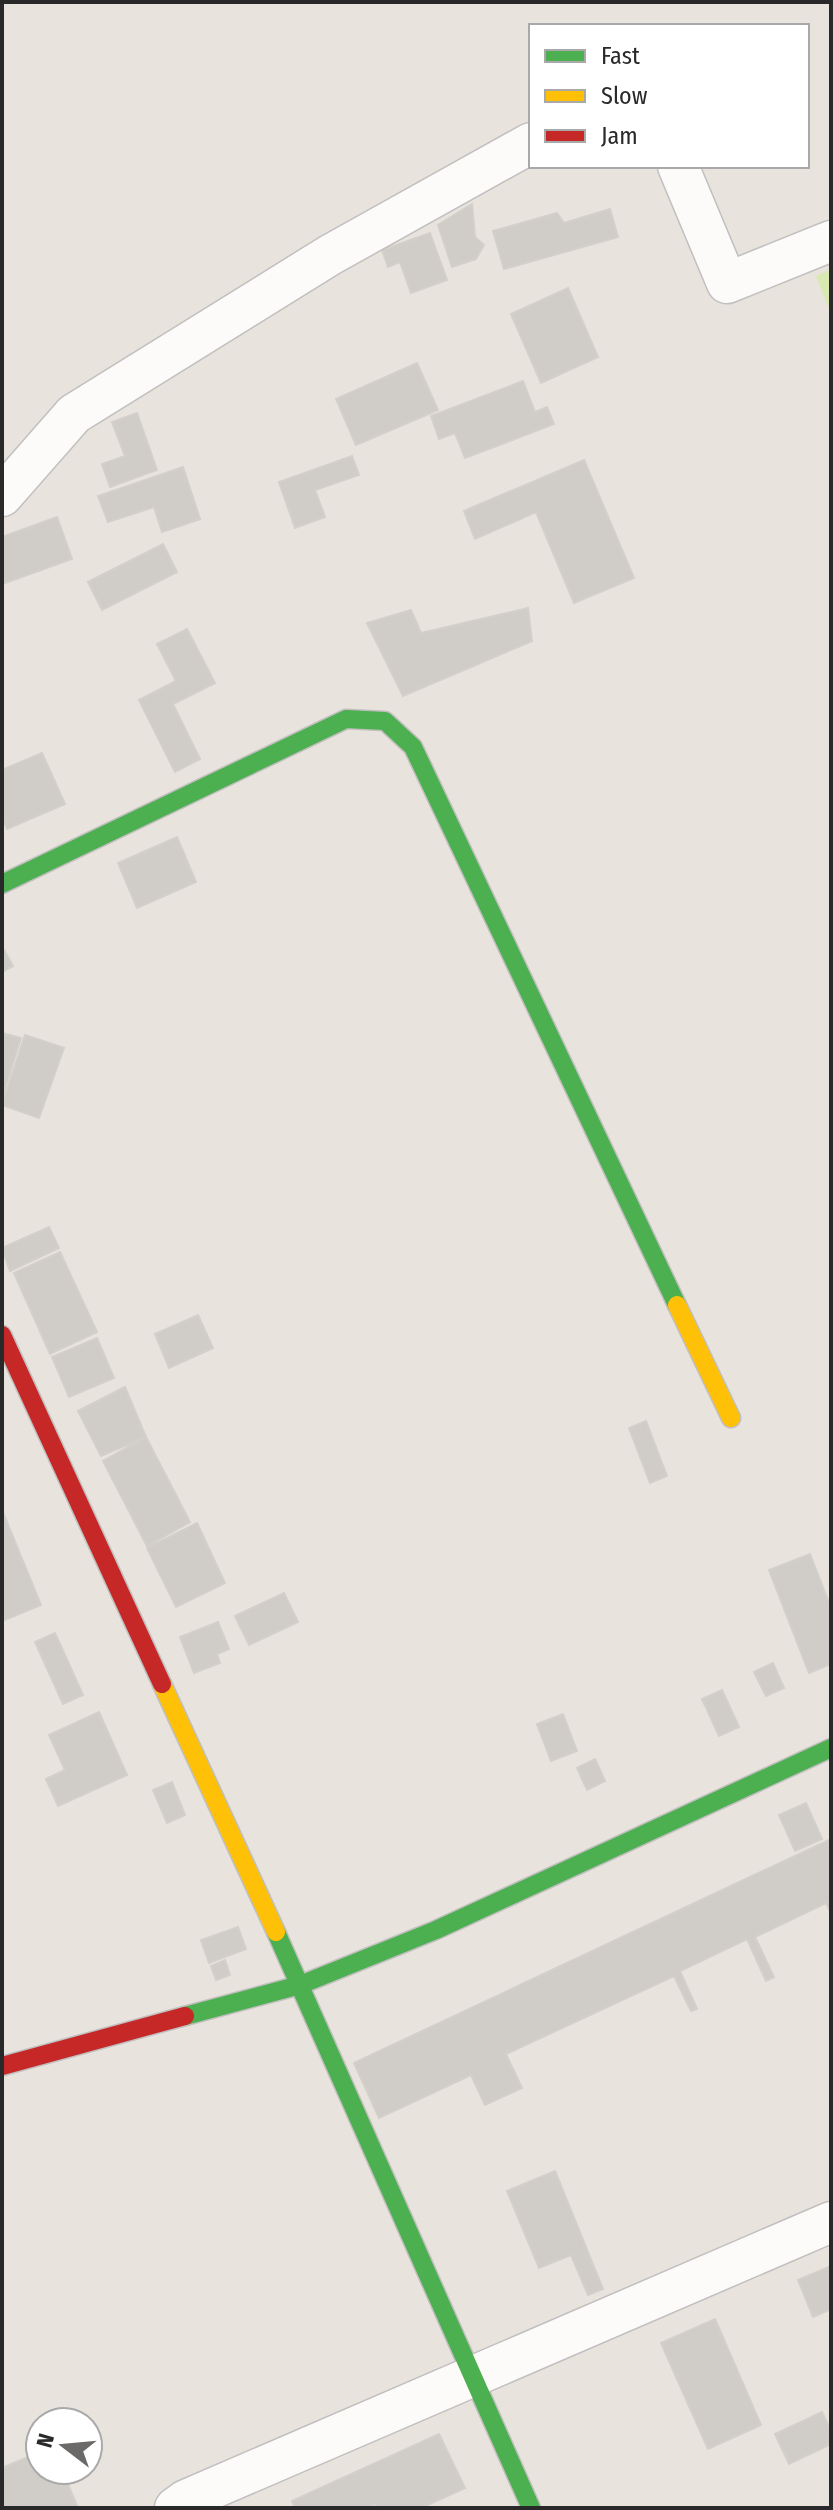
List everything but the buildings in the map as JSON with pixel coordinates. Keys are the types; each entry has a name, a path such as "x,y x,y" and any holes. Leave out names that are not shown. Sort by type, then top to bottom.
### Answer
{"street":[{"path":"2,496 74,414 330,255 529,144"},
{"path":"679,168 727,283 831,241"},
{"path":"2,884 346,719 385,721 413,747 731,1418"},
{"path":"2,1335 300,1985 470,2377 531,2508"},
{"path":"2,2066 300,1985 436,1930 831,1748"},
{"path":"175,2508 186,2500 831,2222"}],"green space":[{"path":"831,269 831,314 816,276"}],"traffic: fast":[{"path":"2,884 346,719 385,721 413,747 677,1305"},
{"path":"185,2016 300,1985 436,1930 831,1748"},
{"path":"276,1932 531,2508"}],"traffic: slow":[{"path":"677,1305 731,1418"},
{"path":"162,1684 276,1932"}],"traffic: jam":[{"path":"2,1335 162,1684"},
{"path":"2,2066 185,2016"}]}
